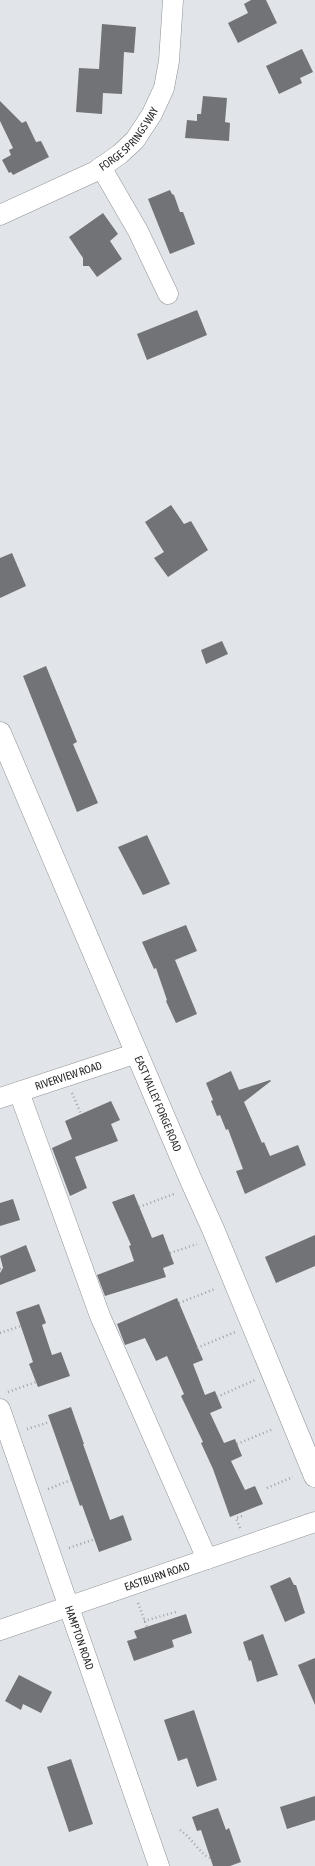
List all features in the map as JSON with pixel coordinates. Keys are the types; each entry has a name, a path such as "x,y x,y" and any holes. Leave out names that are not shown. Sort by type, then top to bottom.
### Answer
{"main road":[{"name":"EAST VALLEY FORGE ROAD","path":"0,732 216,1236 314,1472"}],"street":[{"name":"FORGE SPRINGS WAY","path":"0,215 101,167 120,154 136,140 152,114 164,88 169,60 173,0"},
{"path":"101,167 138,232 168,294"},
{"name":"RIVERVIEW ROAD","path":"0,1098 137,1053"},
{"path":"20,1092 100,1316 207,1559"},
{"name":"HAMPTON ROAD","path":"2,1401 9,1435 70,1606 159,1866"},
{"name":"EASTBURN ROAD","path":"0,1630 315,1522"}],"path":[{"path":"139,1207 193,1185"},
{"path":"170,1253 196,1245 216,1236"},
{"path":"179,1303 234,1282"},
{"path":"197,1348 252,1325"},
{"path":"0,1333 21,1326"},
{"path":"218,1397 272,1373"},
{"path":"2,1401 36,1382"},
{"path":"237,1444 292,1421"},
{"path":"9,1435 50,1422"},
{"path":"267,1488 314,1472"},
{"path":"30,1494 71,1480"},
{"path":"51,1554 95,1539"},
{"path":"131,1585 147,1627"},
{"path":"144,1621 176,1612"},
{"path":"180,1830 193,1840 204,1856 210,1858"}],"building":[{"path":"251,0 266,0 277,23 238,43 228,23 248,13 244,4"},
{"path":"102,24 136,27 134,53 124,52 122,94 103,93 102,114 76,112 79,68 99,69"},
{"path":"302,49 313,72 300,78 302,83 279,94 266,66"},
{"path":"203,96 227,98 225,122 230,123 229,141 185,138 187,120 197,121 197,114 201,114"},
{"path":"0,101 22,123 26,121 36,142 41,141 49,157 13,175 11,172 9,173 2,160 11,155 9,150 13,148 0,121"},
{"path":"170,190 174,195 180,212 183,212 195,244 170,254 148,199"},
{"path":"103,213 118,234 110,241 122,259 97,277 89,266 83,266 83,258 69,237"},
{"path":"197,310 207,335 147,360 137,334"},
{"path":"171,505 184,524 191,521 208,550 168,577 154,558 164,552 145,522"},
{"path":"12,553 26,586 0,598 0,558"},
{"path":"222,641 228,654 206,664 201,650"},
{"path":"46,666 77,742 73,744 98,803 77,812 23,676"},
{"path":"147,835 170,884 143,895 118,847"},
{"path":"186,925 197,951 175,960 197,1014 176,1023 166,1001 167,1000 156,968 154,969 142,942"},
{"path":"231,1071 239,1090 270,1080 271,1081 244,1102 262,1143 264,1142 270,1156 298,1145 306,1165 245,1194 236,1171 243,1169 228,1129 226,1130 220,1115 217,1116 211,1101 213,1100 206,1083"},
{"path":"111,1101 120,1120 111,1124 118,1141 75,1157 87,1188 70,1196 52,1148 72,1139 65,1121"},
{"path":"134,1194 152,1238 163,1234 174,1264 163,1268 166,1277 105,1296 97,1275 134,1261 129,1246 131,1245 112,1202"},
{"path":"13,1199 20,1220 0,1226 0,1203"},
{"path":"315,1235 315,1266 276,1283 265,1257"},
{"path":"26,1245 36,1271 0,1285 0,1273 3,1268 0,1256"},
{"path":"177,1298 203,1360 193,1364 205,1395 215,1391 222,1408 210,1413 224,1443 235,1439 242,1456 231,1461 245,1490 255,1486 263,1504 230,1517 213,1469 201,1443 203,1442 181,1396 184,1394 167,1356 156,1361 145,1338 125,1345 117,1324"},
{"path":"39,1304 46,1323 42,1325 52,1355 61,1352 70,1376 38,1387 29,1364 33,1362 16,1312"},
{"path":"71,1407 110,1520 123,1515 132,1540 99,1552 82,1505 80,1506 48,1415"},
{"path":"290,1577 294,1585 296,1585 305,1613 285,1622 270,1586"},
{"path":"186,1614 192,1633 172,1640 174,1647 134,1661 127,1641 137,1638 134,1631"},
{"path":"263,1634 278,1675 257,1682 251,1660 249,1661 243,1642"},
{"path":"315,1658 315,1705 298,1665"},
{"path":"19,1675 52,1692 41,1713 23,1704 21,1710 5,1701"},
{"path":"194,1710 217,1780 197,1787 187,1758 178,1761 164,1720"},
{"path":"71,1759 93,1824 69,1832 47,1767"},
{"path":"315,1796 315,1820 287,1829 280,1807"},
{"path":"218,1808 226,1830 229,1828 241,1862 230,1866 213,1866 201,1830 197,1831 192,1817"}]}
